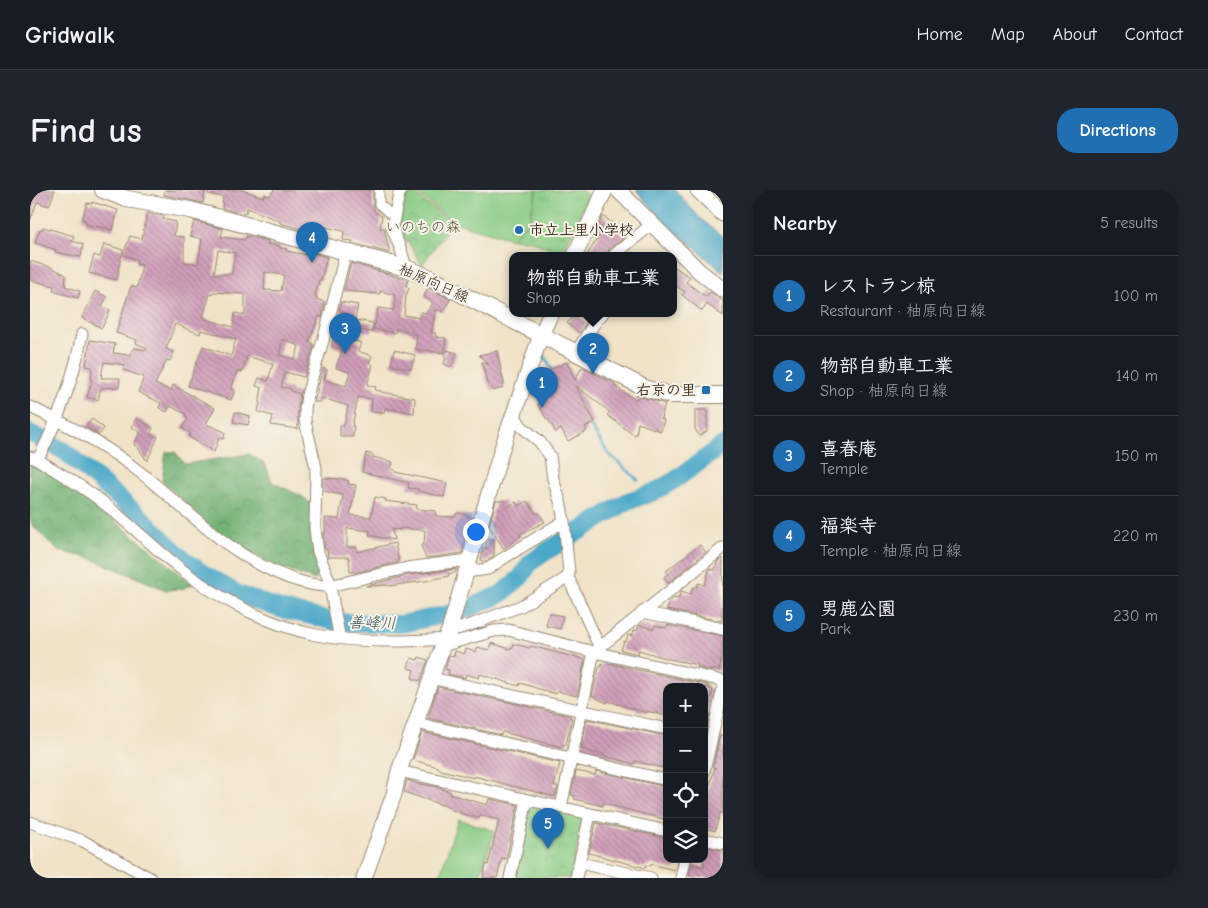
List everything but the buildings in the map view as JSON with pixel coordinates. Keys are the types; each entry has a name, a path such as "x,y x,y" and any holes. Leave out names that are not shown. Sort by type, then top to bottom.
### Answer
{"main road":[{"name":"柚原向日線","path":"104,190 127,198 190,210 406,268 430,278 647,389 671,395 723,395"}],"street":[{"path":"378,190 380,204 389,213"},
{"path":"402,190 399,194 392,228 406,268"},
{"path":"618,190 698,270 723,290"},
{"path":"698,190 723,214"},
{"path":"577,252 603,193"},
{"path":"618,252 652,224"},
{"path":"339,635 329,580 318,552 314,529 316,468 305,420 305,409 307,395 346,251"},
{"path":"364,878 445,639 514,414 541,335 549,317"},
{"path":"576,352 600,317"},
{"path":"82,334 77,364 57,421 35,457 106,505 191,577 228,601 257,615 301,632 328,637 392,641 445,639 508,630 597,649 723,680"},
{"path":"30,407 96,441 140,472 204,527 236,551 279,574 330,589 407,568 488,569 564,521"},
{"path":"514,414 521,426 540,442 550,456 553,478 564,521 569,575 597,649 581,711 561,807"},
{"path":"597,649 723,548"},
{"path":"445,639 454,630 521,606 569,575"},
{"path":"642,612 723,629"},
{"path":"431,678 663,729"},
{"path":"708,738 723,688"},
{"path":"416,724 663,779"},
{"path":"399,771 663,829"},
{"path":"510,878 527,800"},
{"path":"576,878 590,814"},
{"path":"30,822 83,841 150,878"},
{"path":"708,840 723,843"},
{"path":"579,863 652,878"},
{"path":"681,878 684,863"}],"green space":[{"path":"420,190 537,190 529,220 512,239 453,222 417,193"},
{"path":"537,190 581,190 588,196 563,252 556,252 532,241 512,239 529,220"},
{"name":"いのちの森","path":"411,191 452,223 422,265 401,231 400,222 406,196"},
{"path":"166,452 175,452 185,464 249,454 265,464 272,482 303,497 310,503 318,570 315,580 270,564 211,527 162,481"},
{"path":"30,464 69,484 193,584 182,589 166,590 90,558 58,551 32,525 30,515"},
{"path":"533,804 583,818 571,878 513,878 529,807"},
{"path":"458,819 495,831 479,878 439,878"}],"water":[{"path":"636,190 675,190 699,217 723,237 723,272 664,222"}],"waterway":[{"path":"543,353 553,372"},
{"path":"588,422 608,453 638,480"},
{"name":"善峰川","path":"30,433 64,451 142,518 181,557 204,574 238,594 280,609 337,622 402,624 462,611 501,594 521,577 530,563 547,551 628,501 654,492 675,480 723,445"}],"place":[{"name":"市立上里小学校","path":"519,230"},
{"name":"福楽寺","path":"312,263"},
{"name":"喜春庵","path":"345,354"},
{"name":"物部自動車工業","path":"593,374"},
{"name":"右京の里","path":"706,390"},
{"name":"レストラン椋","path":"542,408"},
{"name":"男鹿公園","path":"548,849"}]}
